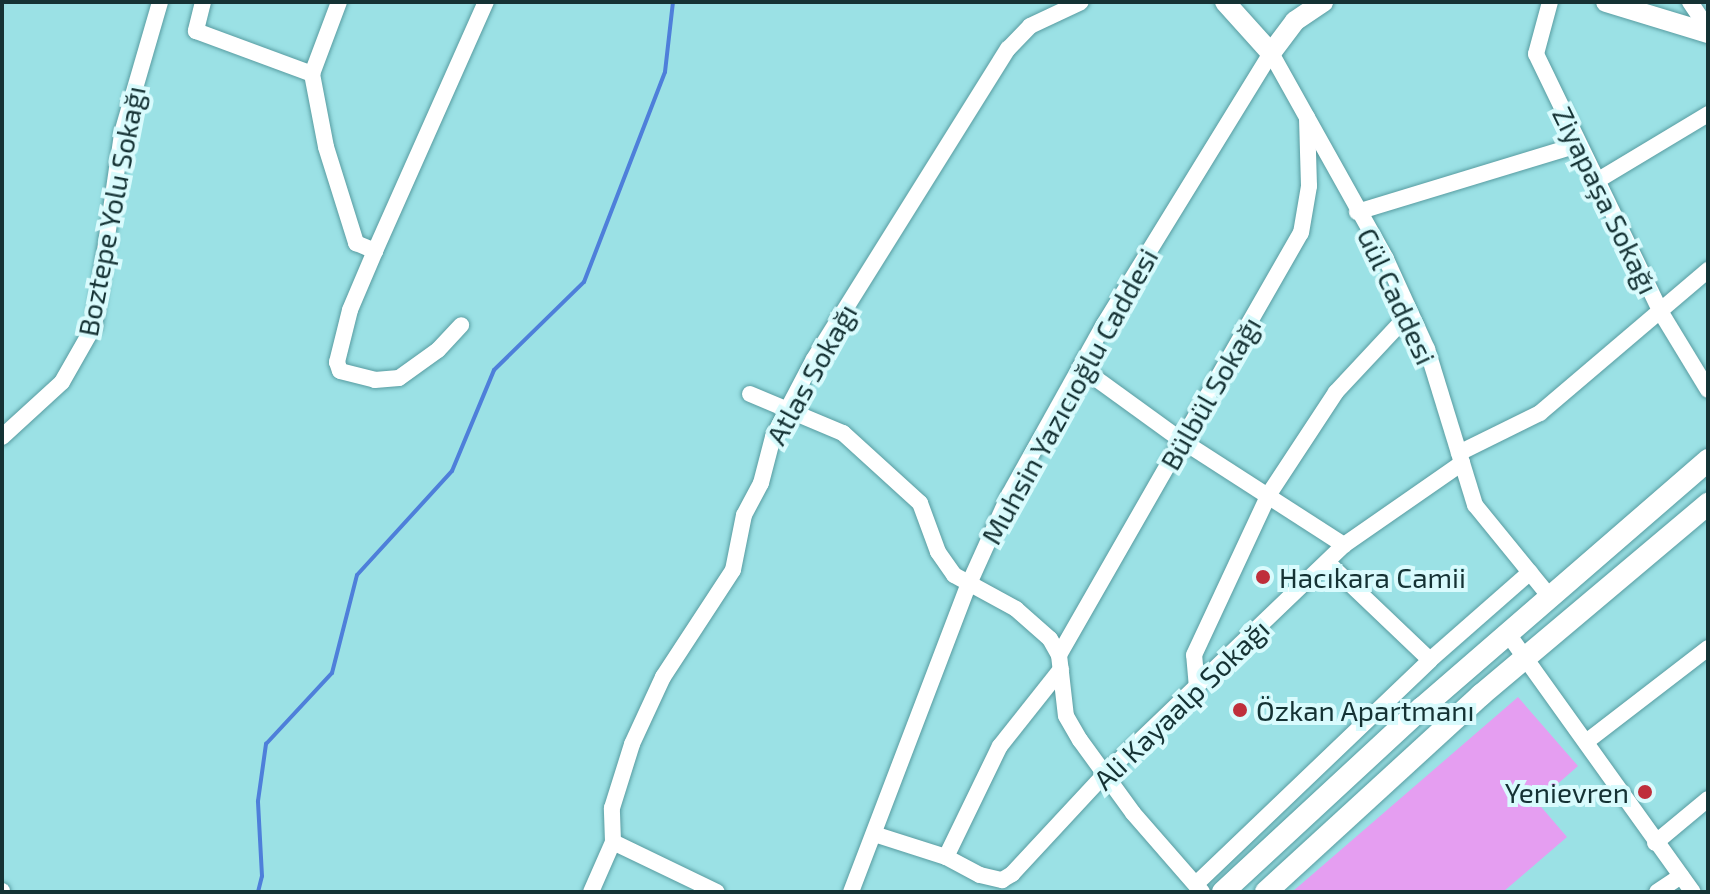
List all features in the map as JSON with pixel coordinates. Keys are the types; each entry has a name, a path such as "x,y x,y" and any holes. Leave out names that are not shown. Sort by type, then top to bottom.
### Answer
{"highway":[{"path":"1223,892 1508,634 1708,460"},
{"path":"1271,889 1525,657 1708,504"}],"main road":[{"name":"Gül Caddesi","path":"1225,2 1271,53"},
{"path":"1271,53 1295,21 1323,2"},
{"path":"1606,2 1708,31"}],"street":[{"name":"Boztepe Yolu Sokağı","path":"2,437 62,382 94,326 122,133 160,2"},
{"path":"203,2 196,31 312,74"},
{"path":"339,2 312,74 326,147 356,243 375,251"},
{"path":"461,325 438,350 399,378 375,380 340,371 339,347 375,251 486,2"},
{"name":"Atlas Sokağı","path":"613,842 612,808 632,744 663,677 733,570 744,515 761,483 773,437 786,412 1008,49 1030,26 1081,2"},
{"name":"Ziyapaşa Sokağı","path":"1550,2 1536,54 1595,182 1660,311 1708,390"},
{"path":"1690,2 1708,31"},
{"name":"Gül Caddesi","path":"1271,53 1307,115 1410,313 1475,505 1550,597"},
{"name":"Muhsin Yazıcıoğlu Caddesi","path":"851,892 968,586 1009,495 1080,367 1271,53"},
{"path":"1595,182 1708,114"},
{"name":"Bülbül Sokağı","path":"946,857 1000,746 1060,662 1181,440 1301,233 1309,186 1307,115"},
{"path":"1357,212 1578,145"},
{"name":"Ali Kayaalp Sokağı","path":"990,885 1012,874 1105,774 1344,545 1460,458 1540,413 1708,270"},
{"path":"1197,688 1194,655 1269,494 1336,392 1410,313"},
{"path":"1080,367 1181,440 1344,545"},
{"path":"750,394 786,412 816,419 843,433 920,503 938,552 968,586 1034,622 1060,662 1066,716 1105,774 1199,888 1430,660 1530,572"},
{"path":"1327,562 1430,660"},
{"path":"1508,634 1693,892 1708,886"},
{"path":"1586,742 1708,648"},
{"path":"1655,843 1708,799"},
{"path":"874,834 946,857 990,885"},
{"path":"591,892 613,842 717,892"},
{"path":"1657,892 1681,876"}],"shaded area":[{"path":"1518,697 1578,766 1537,802 1567,837 1503,892 1292,892"}],"waterway":[{"path":"258,892 262,876 258,801 266,744 332,673 357,575 452,471 494,370 584,282 665,72 673,2"}],"place":[{"name":"Hacıkara Camii","path":"1263,577"},
{"name":"Özkan Apartmanı","path":"1240,710"},
{"name":"Yenievren","path":"1645,792"}]}
